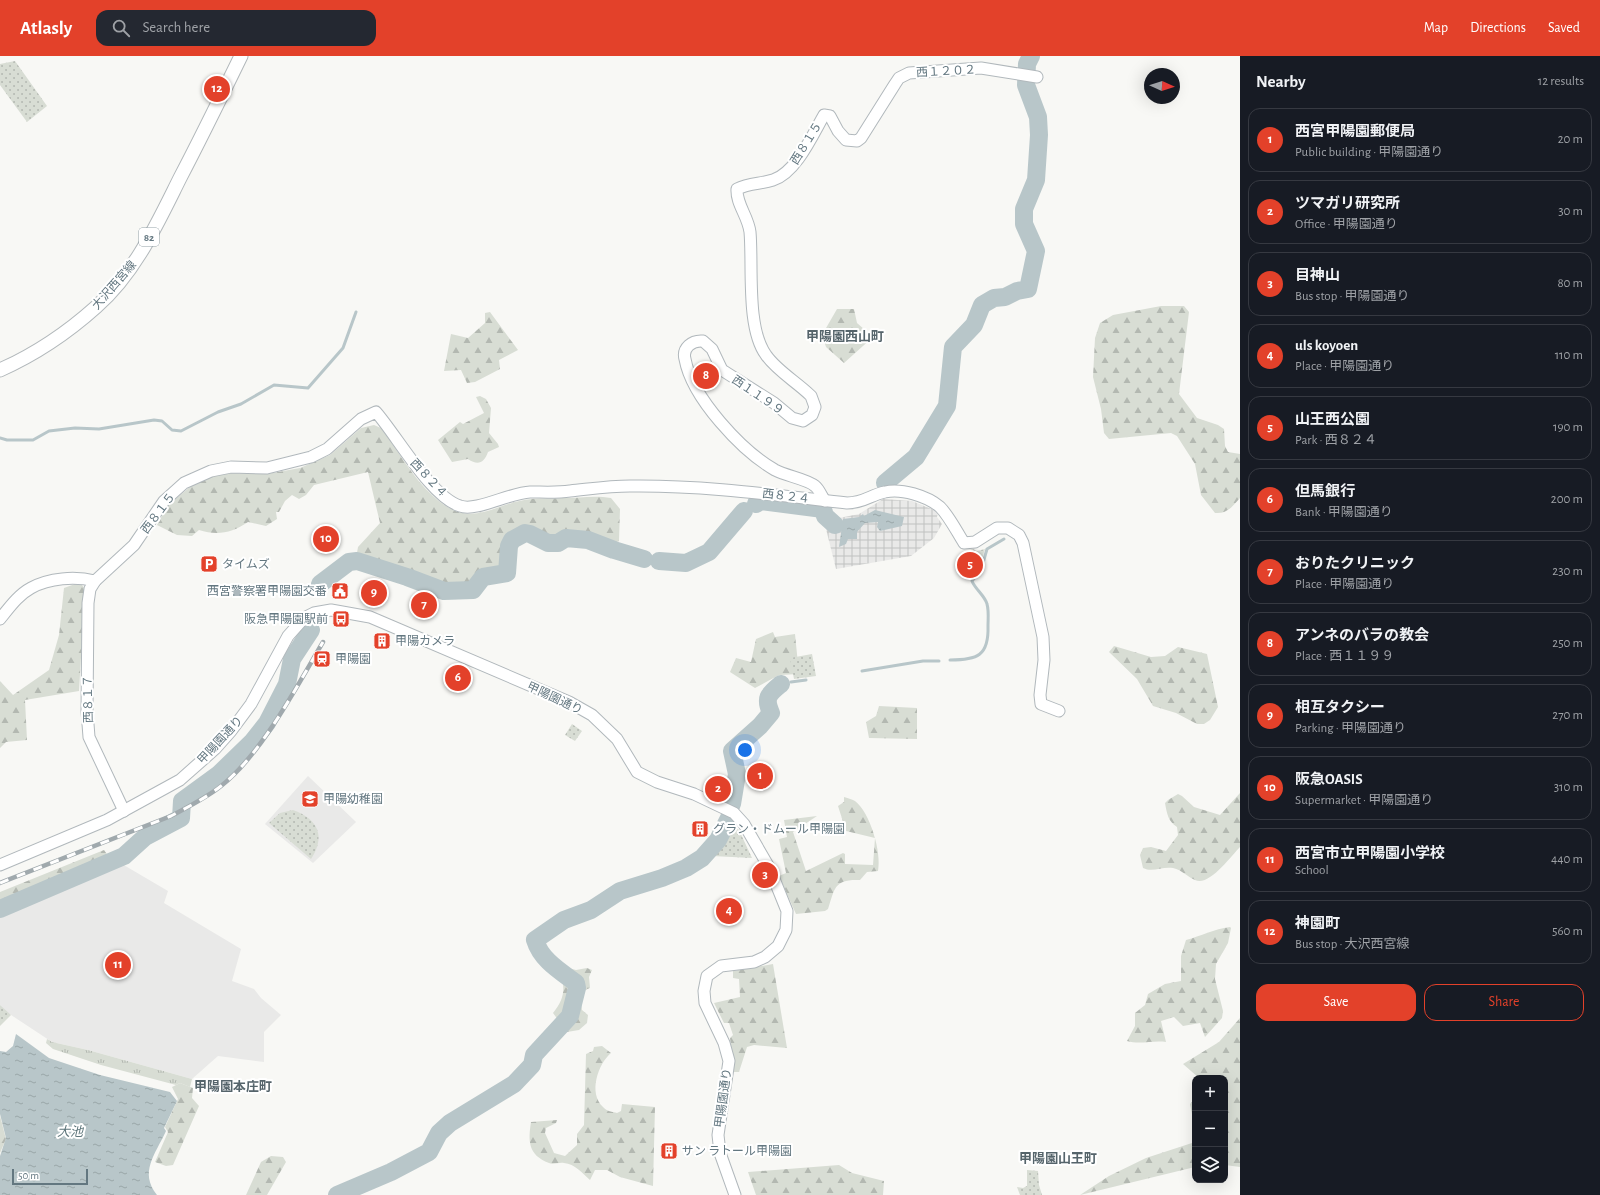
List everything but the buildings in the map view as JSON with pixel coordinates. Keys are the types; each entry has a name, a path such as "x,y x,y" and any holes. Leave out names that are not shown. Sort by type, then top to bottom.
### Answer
{"main road":[{"name":"大沢西宮線","path":"0,370 54,342 97,307 126,274 142,251 163,212 241,56"}],"street":[{"name":"西１２０２","path":"830,116 842,137 846,140 857,141 866,133 894,84 899,78 909,73 981,68 1029,76"},
{"name":"西８１５","path":"737,189 743,186 774,180 781,177 794,165 824,115 830,116"},
{"name":"西１１９９","path":"737,189 736,197 749,223 752,250 752,306 762,348 773,363 811,396 814,400 814,411 810,418 802,421 792,418 774,403 722,370 712,349 703,341 693,342 689,345 685,352 684,359 697,391 742,446 778,472 815,486 825,501"},
{"name":"西８１５","path":"94,581 134,545 164,501 184,483 211,471 231,467 267,468 304,459 327,449 362,419 376,412"},
{"name":"西８２４","path":"376,412 389,427 418,469 443,495 459,506 466,508 476,507 510,495 522,493 569,492 601,487 631,486 756,492 825,501 859,503 884,492 903,491 929,500 940,508 964,543 975,542 997,528 1008,528 1019,535 1027,554 1043,637 1044,660 1040,695 1041,704 1059,711"},
{"path":"0,619 21,596 31,588 58,580 83,578 94,581"},
{"name":"西８１７","path":"94,581 90,589 88,603 87,711 89,737 124,811"},
{"name":"甲陽園通り","path":"0,865 101,823 180,780 215,749 242,716 288,636 304,618 314,613 337,611 370,617 569,702 592,716 617,739 637,772 657,782 694,794 734,813 744,824 770,869 787,911 786,930 778,946 765,957 754,962 721,966 707,976 704,991 705,1003 724,1043 728,1061 718,1135 720,1153 735,1195"}],"shaded area":[{"path":"883,499 912,501 938,513 937,517 942,524 934,538 911,556 836,569 824,521 859,514"},
{"name":"甲陽幼稚園","path":"308,776 356,822 313,863 265,824"},
{"path":"122,864 168,891 164,903 241,949 232,981 254,989 261,998 281,1015 264,1032 264,1062 218,1056 192,1079 88,1050 52,1042 5,1011 0,1005 0,913"}],"green space":[{"path":"15,61 47,106 27,122 0,85 0,64"},
{"path":"1161,306 1184,306 1189,312 1179,394 1197,418 1218,425 1224,429 1225,446 1228,452 1240,454 1240,498 1232,507 1223,512 1215,513 1201,495 1195,464 1177,436 1171,433 1109,439 1104,433 1101,409 1093,377 1095,338 1100,323 1113,315"},
{"path":"837,309 854,309 857,323 873,337 844,363 826,347 822,335"},
{"path":"490,312 518,350 499,360 500,369 475,382 467,383 461,370 444,371 451,334 468,338 485,323 485,313"},
{"path":"480,396 486,399 491,408 489,433 499,447 488,452 485,459 478,463 468,459 452,462 438,440 460,422 463,424 484,413 476,397"},
{"path":"374,425 381,428 425,489 447,507 459,512 471,514 518,501 532,499 593,497 611,498 620,509 619,541 610,545 601,546 592,546 555,538 543,538 521,542 514,554 512,574 488,580 478,589 467,595 449,595 376,569 355,564 358,547 380,523 368,472 314,485 306,495 299,499 292,495 285,501 279,512 276,512 277,519 266,526 248,522 230,531 212,533 199,530 192,536 177,535 157,525 168,505 190,487 205,479 221,473 267,474 300,468 330,455 361,428"},
{"path":"973,549 977,551 985,549 979,569 971,577 959,575 960,561 964,552"},
{"path":"75,584 82,585 85,589 79,691 25,700 27,740 6,742 0,748 0,681 13,695 49,670 59,635 64,588"},
{"path":"773,632 775,637 795,634 799,674 779,675 755,688 730,672 736,658 751,662 756,639"},
{"path":"1114,646 1151,657 1165,656 1178,647 1207,654 1218,707 1210,720 1204,724 1197,724 1176,713 1153,706 1137,679 1109,652"},
{"path":"812,654 816,676 794,679 790,658"},
{"path":"879,706 917,708 917,739 869,738 866,722 876,716"},
{"path":"572,724 582,731 575,741 565,735"},
{"path":"1240,793 1240,847 1213,875 1201,881 1195,880 1173,868 1150,870 1143,868 1140,855 1143,848 1151,847 1166,851 1178,835 1177,827 1170,820 1167,814 1165,803 1168,800 1178,794 1194,807 1220,815"},
{"path":"844,797 854,800 860,806 870,823 875,838 846,831 838,806 844,802"},
{"path":"293,810 308,818 314,823 317,829 318,843 316,851 311,859 269,823 280,813"},
{"path":"817,816 793,832 806,871 843,853 845,854 845,864 873,865 875,838 879,863 878,871 867,872 860,880 851,880 840,883 834,890 828,909 825,911 796,914 779,876 786,873 779,839 787,837 784,820"},
{"path":"729,825 739,830 752,858 712,856 722,842"},
{"path":"125,844 129,846 131,856 129,861 0,912 0,892 104,850 109,857 120,854"},
{"path":"1230,927 1228,943 1216,964 1215,979 1223,1011 1222,1018 1205,1037 1200,1023 1183,1026 1174,1017 1161,1021 1166,1042 1137,1043 1127,1041 1135,1026 1135,1013 1145,1005 1148,994 1165,984 1181,981 1181,956 1186,940 1218,929"},
{"path":"773,964 787,1048 754,1045 747,1047 739,1072 734,1072 730,1038 733,1035 729,1023 724,1023 714,1003 740,997 739,979 733,978 733,971"},
{"path":"565,967 576,970 587,968 592,970 589,977 590,988 581,994 582,1010 588,1015 587,1023 579,1030 567,1032 553,1013 562,998 563,984 560,973"},
{"path":"0,1005 11,1015 0,1026"},
{"path":"1240,1018 1240,1167 1228,1165 1228,1075 1196,1075 1183,1064 1219,1042"},
{"path":"47,1039 52,1042 88,1050 192,1079 190,1087 180,1083 176,1085 101,1065 53,1049 46,1043"},
{"path":"602,1046 611,1053 602,1064 596,1079 596,1094 603,1107 617,1113 621,1111 622,1104 655,1107 653,1186 620,1177 607,1170 595,1170 590,1180 572,1165 562,1163 551,1164 542,1160 533,1152 531,1147 531,1122 557,1120 556,1123 546,1128 545,1133 554,1153 565,1156 577,1145 577,1134 584,1125 586,1054 593,1051 594,1047"},
{"path":"180,1083 193,1088 192,1098 199,1106 173,1165 166,1166 155,1162 168,1132 165,1127 178,1099 172,1087"},
{"path":"1192,1102 1192,1114 1190,1104"},
{"path":"0,1116 6,1139 0,1153"},
{"path":"1192,1143 1192,1168 1080,1195 1109,1176 1146,1158"},
{"path":"271,1156 283,1157 286,1162 267,1195 246,1195 261,1162"},
{"path":"839,1165 852,1173 884,1181 883,1195 756,1195 748,1172"},
{"path":"1027,1170 1038,1171 1039,1185 1042,1195 1020,1195 1017,1187 1023,1188 1027,1186"}],"water":[{"path":"875,510 904,517 902,526 880,531 877,527 878,522 865,523 857,532 857,539 848,539 846,544 839,547 843,519 859,517 863,514 864,516"},
{"name":"大池","path":"16,1034 49,1058 100,1075 170,1092 177,1101 164,1128 166,1131 151,1163 149,1171 149,1179 157,1195 0,1195 0,1156 6,1138 0,1114 0,1051 6,1052 13,1046"}],"waterway":[{"path":"885,483 916,457 947,406 953,347 974,325 982,305 994,298 1005,297 1017,291 1028,289 1036,251 1024,224 1024,209 1036,180 1039,135 1038,117 1026,85 1027,64 1031,56"},
{"path":"0,438 7,440 33,440 49,431 75,428 99,429 154,420 162,421 172,430 181,431 218,412 241,404 274,385 308,388 343,348 356,312"},
{"path":"756,504 761,501 823,509 825,516 835,525"},
{"path":"659,561 686,563 709,552 744,511"},
{"path":"320,584 349,562 357,561 444,591 473,590 483,577 507,573 509,546 512,540 525,533 548,543 558,543 566,538 588,540 644,559"},
{"path":"950,660 974,657 984,650 988,636 988,607 986,601 972,581 981,570 987,549 1004,539"},
{"path":"0,909 124,856 145,837 181,818 182,801 219,774 252,742 267,723 287,684 292,659 311,630"},
{"path":"862,671 923,661 939,661"},
{"path":"791,682 806,680"},
{"path":"732,804 737,774 732,751 760,726 771,713 768,703 769,696 773,690 781,684"},
{"path":"337,1195 391,1172 429,1152 439,1133 450,1123 514,1084 532,1065 534,1055 570,1016 577,988 576,983 546,959 535,940 564,920 591,910 620,891 662,878 686,868 702,858 718,840 729,818"}],"railway":[{"path":"0,883 171,816 197,802 221,786 236,773 264,738 290,699 323,642"}],"place":[{"name":"神園町","path":"217,89"},
{"name":"アンネのバラの教会","path":"706,376"},
{"name":"阪急OASIS","path":"326,539"},
{"name":"タイムズ","path":"209,564"},
{"name":"山王西公園","path":"970,565"},
{"name":"西宮警察署甲陽園交番","path":"340,591"},
{"name":"相互タクシー","path":"374,593"},
{"name":"おりたクリニック","path":"424,605"},
{"name":"阪急甲陽園駅前","path":"341,619"},
{"name":"甲陽カメラ","path":"382,641"},
{"name":"甲陽園","path":"322,659"},
{"name":"但馬銀行","path":"458,678"},
{"name":"西宮甲陽園郵便局","path":"760,776"},
{"name":"ツマガリ研究所","path":"718,789"},
{"name":"甲陽幼稚園","path":"310,799"},
{"name":"グラン・ドムール甲陽園","path":"700,829"},
{"name":"目神山","path":"765,875"},
{"name":"uls koyoen","path":"729,911"},
{"name":"西宮市立甲陽園小学校","path":"118,965"},
{"name":"サン ラトール甲陽園","path":"669,1151"}],"district":[{"name":"甲陽園西山町","path":"845,337"},
{"name":"甲陽園本庄町","path":"233,1087"},
{"name":"甲陽園山王町","path":"1058,1159"}]}
